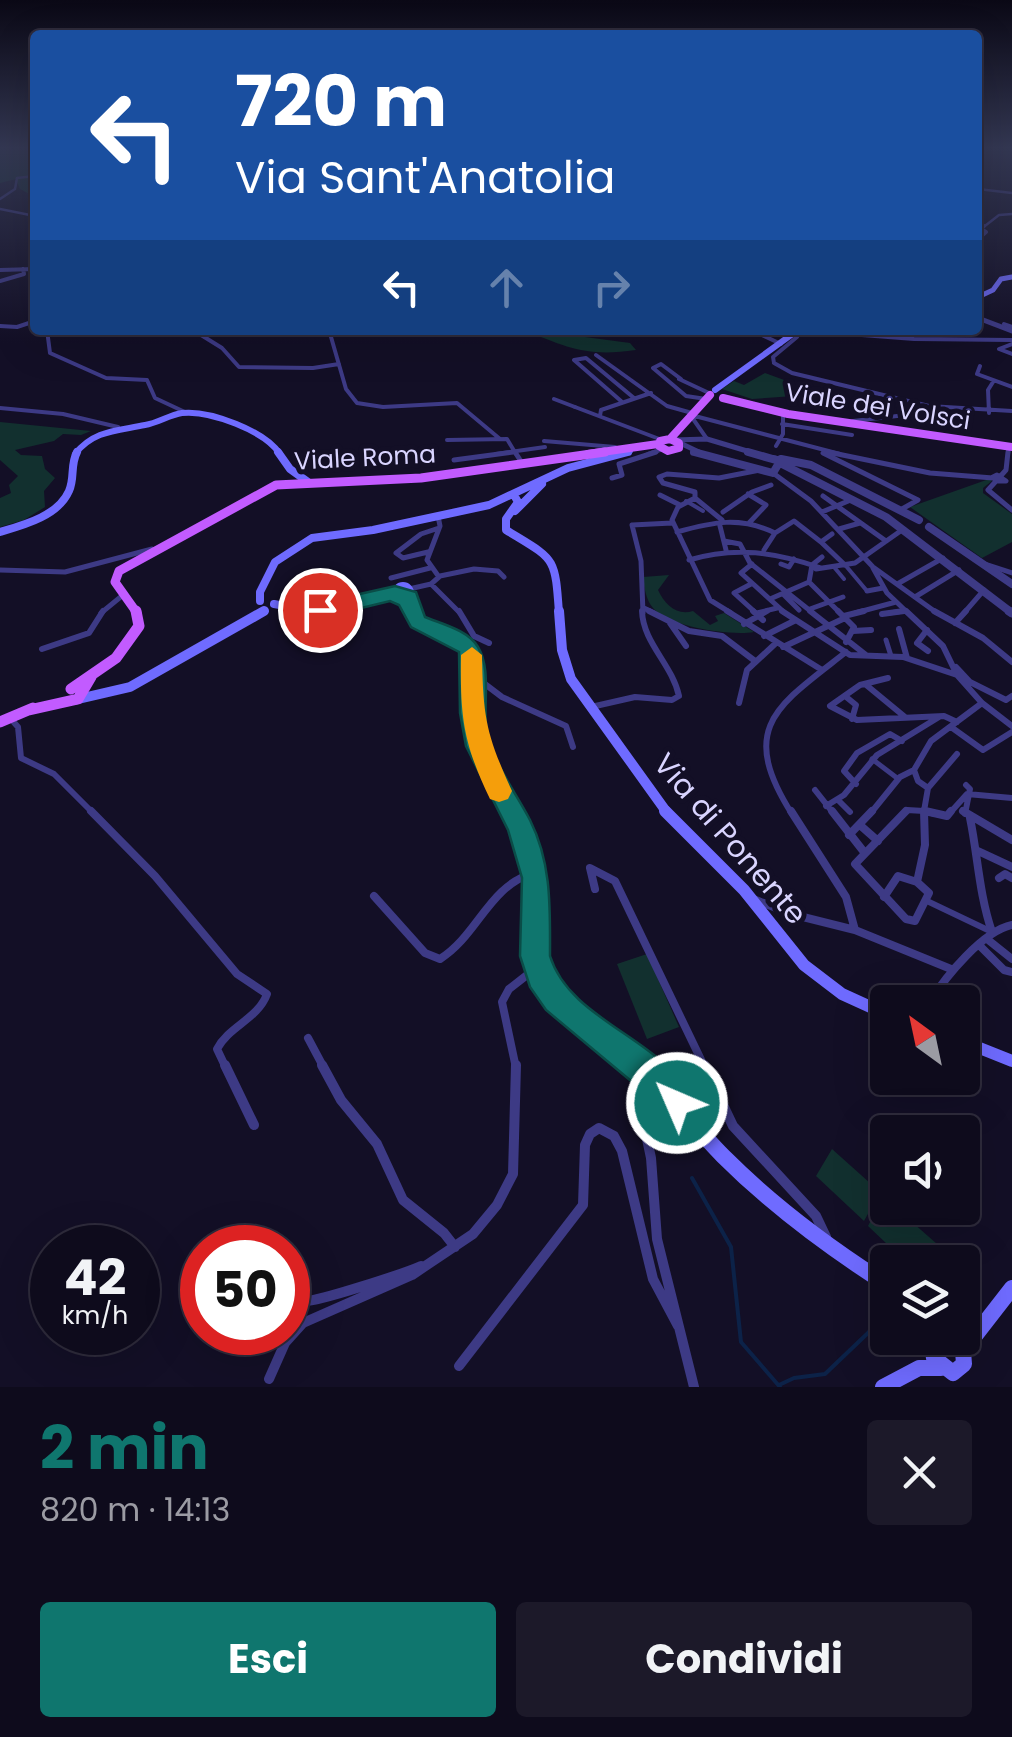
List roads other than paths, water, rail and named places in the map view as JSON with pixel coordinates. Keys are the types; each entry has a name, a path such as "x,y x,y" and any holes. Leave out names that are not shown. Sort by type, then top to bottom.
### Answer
{"main road":[{"path":"982,295 991,292 1000,279 1012,277"},
{"path":"510,514 545,479 587,462 666,444 691,414 792,335"},
{"name":"Viale dei Volsci","path":"715,395 784,413 876,423 1011,447"},
{"path":"0,532 36,519 58,504 71,485 71,464 78,450 99,434 118,427 148,425 191,414 262,434 274,445 291,479"},
{"name":"Viale Roma","path":"123,595 114,582 117,572 291,479 405,479 522,462 590,447 666,444"},
{"path":"270,487 284,466"},
{"path":"278,477 291,479"},
{"path":"265,605 263,587 275,562 312,538 438,516 528,493"},
{"path":"510,514 518,501 514,496"},
{"name":"Via di Ponente","path":"510,514 505,524 508,534 555,564 564,658 573,683 668,816 750,898 804,966 842,994 870,1007"},
{"path":"75,694 123,651 138,630 139,616 123,595"},
{"path":"265,605 286,610 332,610 404,596 424,626 466,646 472,656 472,713 478,746 521,829 534,873 538,967 557,999 655,1079 736,1169 830,1248 870,1274"},
{"path":"5,720 75,694 104,695 141,681 250,618 265,605"},
{"path":"980,1048 1012,1060"},
{"path":"980,1322 1012,1288"},
{"path":"919,1368 924,1355"},
{"path":"936,1355 942,1368"},
{"path":"883,1387 919,1368 958,1373 964,1355"}],"street":[{"path":"982,227 1000,215 1012,214"},
{"path":"0,281 26,273 22,269"},
{"path":"0,270 30,269"},
{"path":"982,319 1011,329"},
{"path":"0,326 30,322"},
{"path":"1004,324 1011,329"},
{"path":"47,335 52,354 104,377 147,380 157,399 191,414"},
{"path":"201,335 222,348 240,367 313,368 339,364"},
{"path":"331,335 350,398 358,405 371,408 459,403 500,439"},
{"path":"762,335 782,346 774,362 790,372 923,405 989,413 1012,411"},
{"path":"848,335 1012,342"},
{"path":"1012,342 999,349 1012,354"},
{"path":"596,355 670,407 837,456 918,500 902,508"},
{"path":"620,401 574,360 586,358 634,398"},
{"path":"661,364 681,379 715,395 689,397 653,369 661,364"},
{"path":"980,366 977,373 1012,387"},
{"path":"668,382 681,379"},
{"path":"989,413 988,390 993,382"},
{"path":"600,416 601,410 620,401 651,393"},
{"path":"554,399 666,444 774,473 812,502 872,566 1011,660"},
{"path":"876,423 907,415 923,405"},
{"path":"0,408 67,415 118,427"},
{"path":"776,446 784,413"},
{"path":"691,414 707,439"},
{"path":"830,431 831,420"},
{"path":"782,424 852,434"},
{"path":"612,478 622,475 618,466 625,460 666,444 707,439 730,444 781,461 850,495 1008,603"},
{"path":"447,440 509,440 522,462"},
{"path":"454,460 544,444 590,447"},
{"path":"720,459 730,444"},
{"path":"1011,447 1008,464 988,494 1012,510"},
{"path":"837,456 946,475 997,478"},
{"path":"774,473 781,461"},
{"path":"781,461 811,465 919,520"},
{"path":"725,474 738,464"},
{"path":"721,520 706,510 693,490 659,478 669,474 725,478 761,470"},
{"path":"726,550 721,520 730,507 748,494 770,485"},
{"path":"812,502 837,491"},
{"path":"748,494 765,503 749,523"},
{"path":"660,495 706,510"},
{"path":"822,512 838,506 850,495"},
{"path":"824,496 886,542"},
{"path":"672,523 683,503 695,498"},
{"path":"716,505 730,507"},
{"path":"850,514 868,506"},
{"path":"438,516 439,528 429,552 430,568 440,576"},
{"path":"677,532 721,520 749,523 775,532"},
{"path":"764,550 775,532 796,520 832,548 867,591 883,588"},
{"path":"589,707 635,697 678,697 674,678 644,628 647,611 633,524 672,523"},
{"path":"672,523 707,597 821,671"},
{"path":"839,529 860,523"},
{"path":"929,527 1012,584"},
{"path":"429,552 404,558 396,553 420,535 439,528"},
{"path":"875,533 900,529"},
{"path":"724,540 820,568 846,566 900,529"},
{"path":"819,539 832,534"},
{"path":"0,570 65,572 158,547"},
{"path":"689,560 741,547"},
{"path":"741,547 752,564 867,656"},
{"path":"898,584 953,554"},
{"path":"809,582 811,567 822,557"},
{"path":"781,564 790,566 794,559"},
{"path":"982,563 1012,574"},
{"path":"752,564 741,573 751,584 794,621 844,651 907,658 956,671 968,681 1010,700"},
{"path":"872,566 883,588 927,630 982,703 1012,729 983,750 940,716 852,719 830,706 864,683 888,678"},
{"path":"834,567 844,579"},
{"path":"391,578 430,568"},
{"path":"404,596 440,576 475,569 500,571 504,578"},
{"path":"915,597 959,570"},
{"path":"728,614 809,582"},
{"path":"809,582 853,631"},
{"path":"431,584 459,611 474,636 489,643"},
{"path":"751,584 734,592 763,620"},
{"path":"955,623 985,590"},
{"path":"786,593 799,610"},
{"path":"42,650 89,634 104,607 123,595"},
{"path":"810,609 843,597"},
{"path":"739,702 744,676 755,661 779,645 844,617 896,602"},
{"path":"751,608 778,607"},
{"path":"744,624 751,608"},
{"path":"647,611 692,632 722,636 755,661"},
{"path":"882,614 905,611"},
{"path":"764,636 794,621"},
{"path":"669,622 686,646"},
{"path":"907,658 898,628 918,622"},
{"path":"853,631 871,630"},
{"path":"927,630 917,644 928,651"},
{"path":"853,631 844,651 780,706 764,730 762,748 789,807 849,904 855,930"},
{"path":"886,640 891,656"},
{"path":"473,675 505,698 564,724 570,730 573,747"},
{"path":"864,683 906,718"},
{"path":"845,695 856,705 852,719"},
{"path":"914,770 929,744 982,703"},
{"path":"826,806 852,796 872,759 920,734 940,716"},
{"path":"5,720 18,727 21,758 53,772 156,876 237,974 267,994 264,1003 225,1035 218,1049 254,1125"},
{"path":"856,784 844,772 856,755 890,734 902,742"},
{"path":"917,882 926,835 923,811 928,788 958,754"},
{"path":"872,759 898,778"},
{"path":"849,834 860,826 898,778 914,770"},
{"path":"914,770 919,783 928,788"},
{"path":"815,790 864,852"},
{"path":"884,896 898,876 929,890 925,906 910,922 884,896 854,862 908,810 949,816 966,790"},
{"path":"966,790 1012,798"},
{"path":"966,790 962,812 1012,840"},
{"path":"838,800 850,812"},
{"path":"970,818 986,939 1004,970 1012,972"},
{"path":"860,826 878,841"},
{"path":"977,850 1012,867"},
{"path":"595,889 590,868 615,880 730,1122 748,1147 816,1216 830,1248"},
{"path":"374,896 422,950 440,959 453,950 502,885 534,873"},
{"path":"1000,878 1003,874 1012,878"},
{"path":"750,898 791,914 855,930 951,969"},
{"path":"925,906 986,939 1012,959"},
{"path":"941,985 951,969 986,939 1011,926"},
{"path":"269,1379 285,1343 303,1324 391,1287 455,1247 491,1216 514,1169 516,1054 502,1002 508,989 538,967"},
{"path":"308,1038 343,1104 377,1144 403,1200 415,1214 444,1233 455,1247"},
{"path":"643,1120 651,1158 656,1232 694,1387"},
{"path":"459,1366 581,1208 586,1196 586,1142 599,1128 614,1136 622,1151 656,1286 678,1326"},
{"path":"310,1301 354,1286 385,1281 440,1257"}],"waterway":[{"path":"692,1178 731,1247 741,1342 780,1387"},
{"path":"779,1385 794,1378 825,1374 870,1330"}]}
